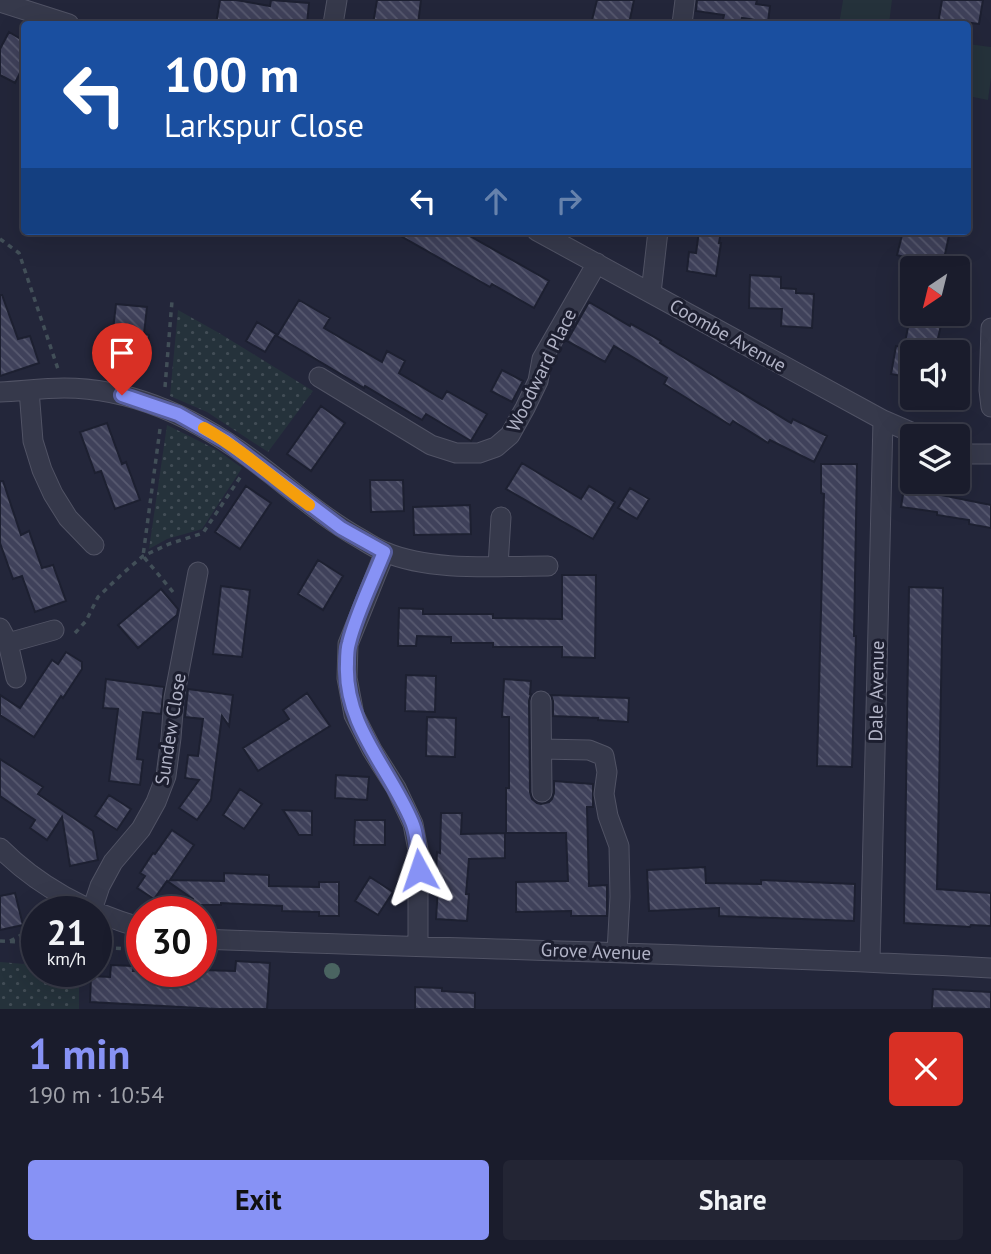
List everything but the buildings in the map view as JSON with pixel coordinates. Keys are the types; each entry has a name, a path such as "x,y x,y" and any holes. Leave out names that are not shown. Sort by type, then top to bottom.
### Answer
{"street":[{"path":"334,21 337,0"},
{"path":"682,21 685,0"},
{"path":"0,2 60,21"},
{"name":"Coombe Avenue","path":"544,235 900,427"},
{"path":"651,293 658,235"},
{"name":"Woodward Place","path":"319,377 431,445 456,453 479,453 496,447 510,435 520,417 538,381 542,359 597,263"},
{"path":"991,328 991,407"},
{"path":"0,392 64,388 122,395 178,414 226,441 341,528 384,552 442,565 548,566"},
{"path":"29,390 33,441 42,470 68,518 94,545"},
{"name":"Dale Avenue","path":"870,961 883,420"},
{"path":"970,454 991,454"},
{"path":"498,566 501,517"},
{"path":"384,552 348,644 346,678 354,715 396,788 413,824 418,850 418,946"},
{"name":"Sundew Close","path":"97,896 113,862 141,829 166,776 174,698 198,572"},
{"path":"16,678 4,636 54,630"},
{"path":"541,701 542,792"},
{"path":"542,749 589,750 604,756 607,772 604,794 608,816 619,846 617,952"},
{"path":"0,848 38,880 67,896"},
{"name":"Grove Avenue","path":"217,940 870,961 991,968"}],"path":[{"path":"0,239 19,253 64,388"},
{"path":"172,301 163,409 143,556 190,612"},
{"path":"54,630 56,638 74,635 86,621 98,597 143,556 203,533 252,460"},
{"path":"8,942 21,935"},
{"path":"0,941 21,942"}],"shaded area":[{"path":"843,0 892,0 889,21 840,21"},
{"path":"971,44 991,47 988,100 971,97"},
{"path":"178,310 313,391 268,452 207,412 170,396"},
{"path":"167,425 217,450 242,468 202,529 167,539 149,549"},
{"path":"0,962 21,964 21,987 79,987 79,1009 0,1009"}],"slow traffic":[{"path":"204,428 252,460 309,505"}],"route":[{"path":"122,395 178,414 226,441 341,528 384,552 348,644 346,678 354,715 396,788 413,824 419,870"}]}
